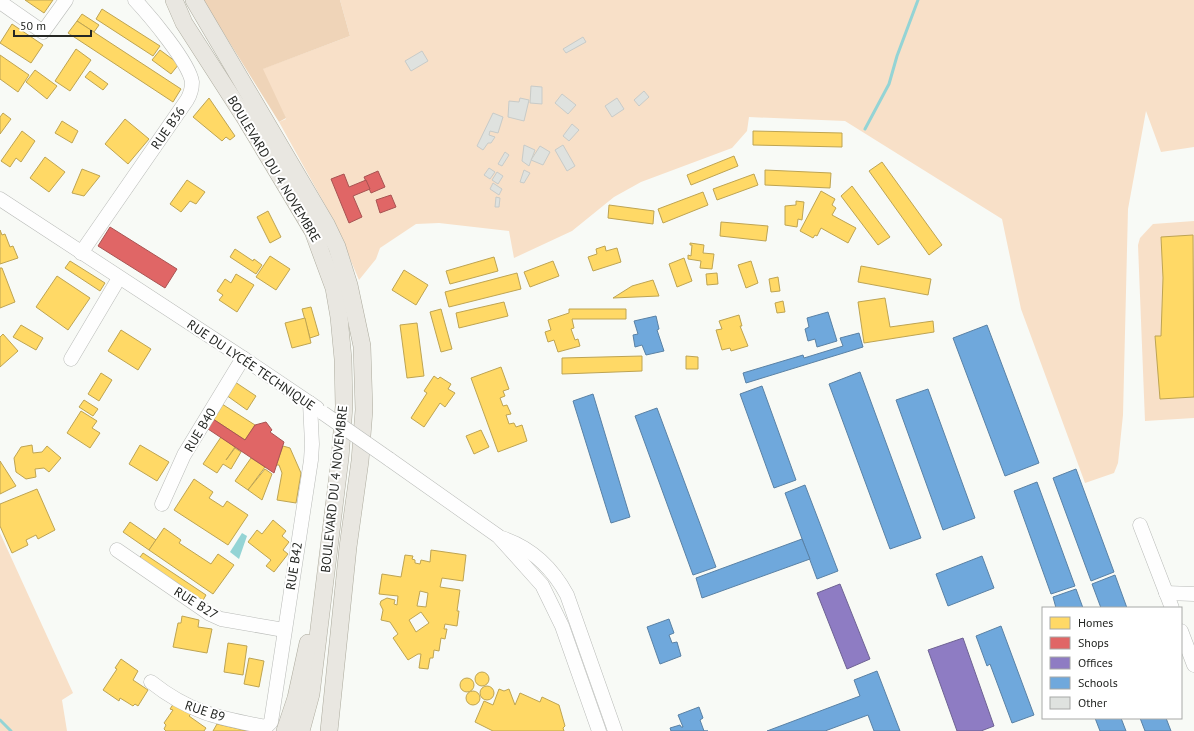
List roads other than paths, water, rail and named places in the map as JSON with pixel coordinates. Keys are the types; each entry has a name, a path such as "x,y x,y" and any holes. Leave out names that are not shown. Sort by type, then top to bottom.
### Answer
{"main road":[{"name":"BOULEVARD DU 4 NOVEMBRE","path":"174,0 184,23 247,121 313,231 334,288 339,317 343,359 344,406 340,458 328,545 315,670 311,694 301,731"},
{"name":"BOULEVARD DU 4 NOVEMBRE","path":"194,0 326,224 337,247 358,324 362,346 364,410 360,461 348,547 329,731"},
{"path":"285,731 296,698 328,545"},
{"path":"315,670 335,673"}],"street":[{"path":"0,2 43,32 66,0"},
{"name":"RUE B36","path":"81,254 187,100 191,90 192,82 189,73 157,24 135,0"},
{"name":"RUE DU LYCÉE TECHNIQUE","path":"0,199 81,254 310,402 323,413 498,536"},
{"path":"71,359 119,278"},
{"name":"RUE B40","path":"162,504 184,456 243,358"},
{"name":"RUE B42","path":"266,727 271,722 311,460 312,444 310,402"},
{"path":"1140,525 1172,607"},
{"path":"498,536 542,585 553,605 562,626 599,731"},
{"path":"498,536 518,543 529,550 544,562 558,579 567,595 615,731"},
{"name":"RUE B27","path":"117,550 210,614 221,619 284,630"},
{"path":"1166,593 1194,594"},
{"path":"1182,633 1191,651 1194,665"},
{"name":"RUE B9","path":"151,682 178,702 190,708 210,715 266,727"}],"water":[{"path":"242,533 247,536 239,559 230,552"}],"waterway":[{"path":"865,129 889,84 897,56 918,0"},
{"path":"0,720 11,731"}]}
